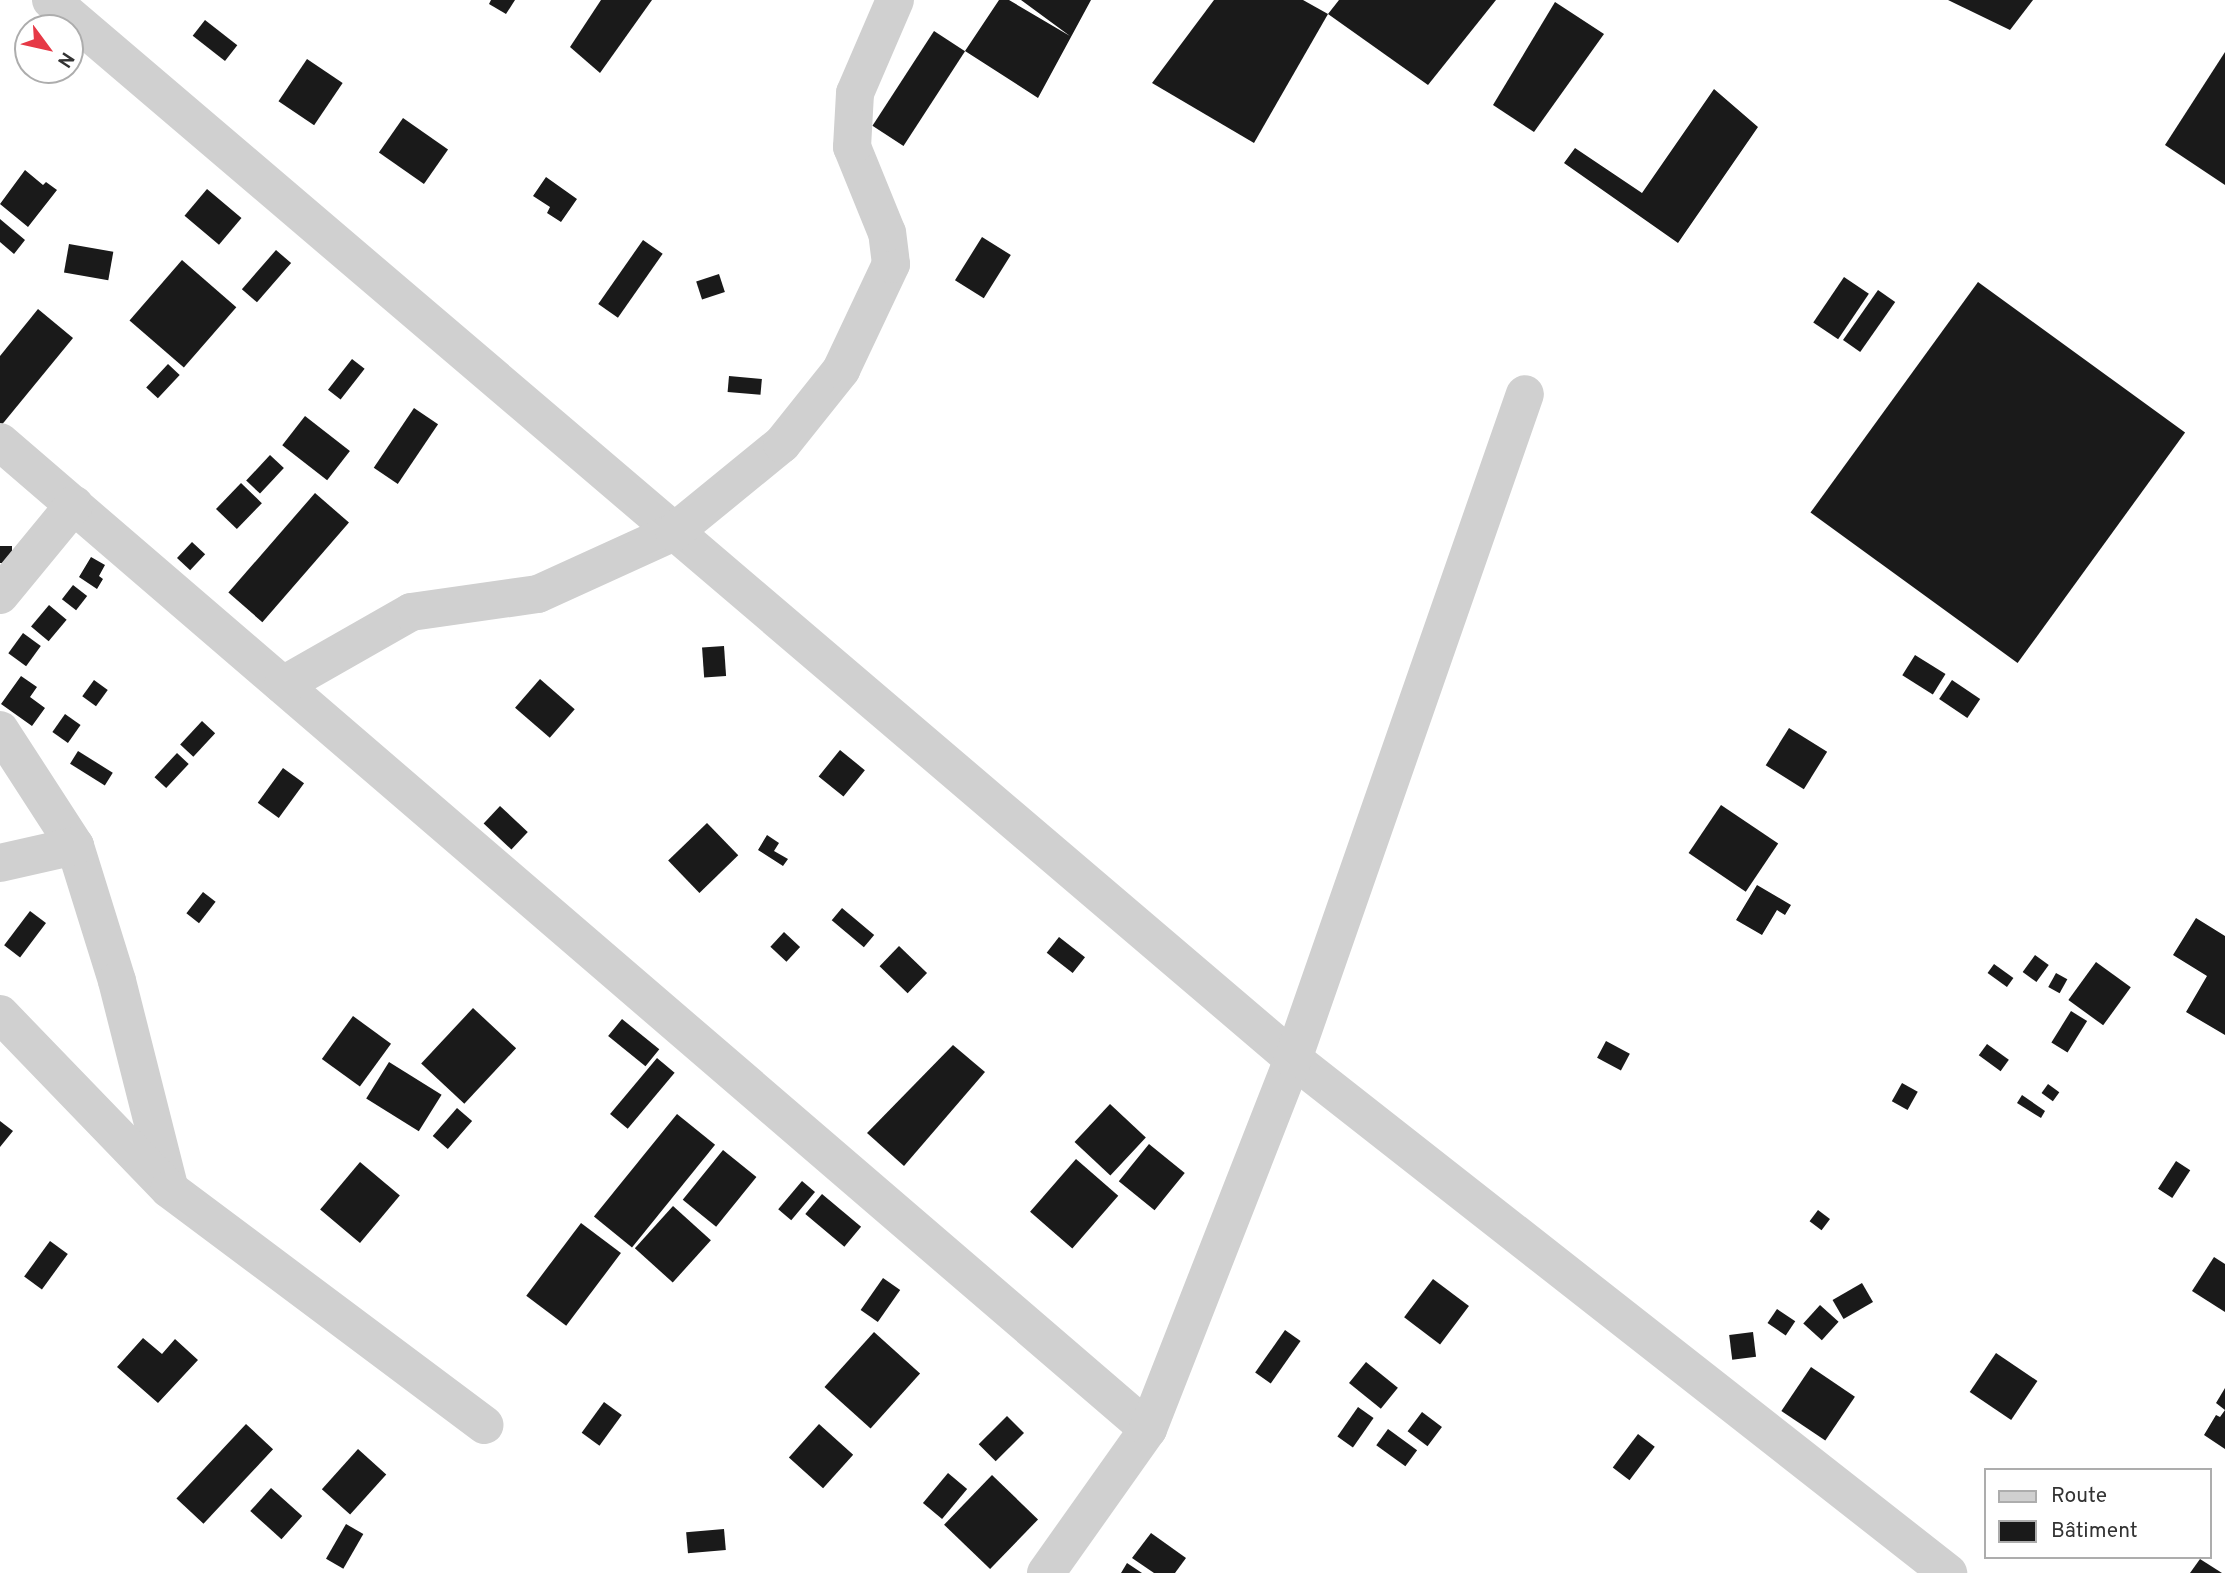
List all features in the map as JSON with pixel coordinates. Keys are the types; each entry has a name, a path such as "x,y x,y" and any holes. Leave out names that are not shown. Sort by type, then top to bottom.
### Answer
{"street":[{"path":"51,0 1293,1059 1936,1571"},
{"path":"283,685 411,612 538,594 674,532 782,444 841,370 891,264 887,233 852,147 855,93 895,0"},
{"path":"1046,1573 1148,1429 1293,1059 1525,394"},
{"path":"0,442 1148,1429"},
{"path":"0,595 74,505"},
{"path":"0,730 75,846 117,981 169,1189"},
{"path":"0,863 75,846"},
{"path":"0,1014 169,1189 484,1425"}],"building":[{"path":"491,0 515,0 506,14 489,4"},
{"path":"601,0 652,0 600,73 570,47"},
{"path":"999,0 1009,0 1070,36 1021,0 1091,0 1038,98 965,51"},
{"path":"1214,0 1303,0 1328,14 1254,143 1152,83"},
{"path":"1339,0 1496,0 1428,85 1328,14"},
{"path":"1948,0 2033,0 2010,30"},
{"path":"1555,2 1604,34 1534,132 1493,105"},
{"path":"205,20 237,45 225,61 193,36"},
{"path":"934,31 965,51 903,146 872,126"},
{"path":"2225,52 2225,185 2165,145"},
{"path":"307,59 343,83 314,125 278,101"},
{"path":"1714,89 1758,127 1678,243 1564,163 1575,148 1642,193"},
{"path":"403,118 448,150 424,184 379,152"},
{"path":"25,170 43,185 46,182 57,190 28,227 0,204"},
{"path":"546,177 577,199 561,222 547,213 550,207 533,196"},
{"path":"207,189 241,218 219,245 185,216"},
{"path":"0,219 25,240 14,254 0,242"},
{"path":"982,237 1011,255 984,298 955,280"},
{"path":"643,240 663,254 618,318 598,304"},
{"path":"69,244 113,252 108,280 64,273"},
{"path":"276,250 291,263 257,302 242,289"},
{"path":"182,260 236,307 184,368 130,320"},
{"path":"719,274 725,292 702,299 696,281"},
{"path":"1844,277 1869,294 1838,339 1813,323"},
{"path":"1978,282 2185,432 2018,663 1810,513"},
{"path":"1878,290 1895,302 1860,352 1843,340"},
{"path":"38,309 73,338 0,427 0,356"},
{"path":"352,359 365,369 341,400 328,390"},
{"path":"168,364 180,375 158,398 146,387"},
{"path":"729,376 762,379 760,395 728,392"},
{"path":"414,408 438,424 398,484 374,468"},
{"path":"305,416 350,451 327,480 282,445"},
{"path":"270,455 284,468 260,494 246,481"},
{"path":"241,483 262,503 237,529 216,509"},
{"path":"315,493 349,523 262,622 228,593"},
{"path":"192,542 205,554 190,570 177,558"},
{"path":"0,546 12,546 12,563 0,563"},
{"path":"91,557 105,565 99,576 103,579 97,589 79,577"},
{"path":"73,585 87,596 76,610 62,599"},
{"path":"49,605 67,620 49,641 31,626"},
{"path":"23,633 41,646 26,666 8,653"},
{"path":"724,646 726,676 704,677 702,648"},
{"path":"1915,655 1946,674 1933,694 1902,675"},
{"path":"21,676 37,687 30,697 45,708 32,726 1,704"},
{"path":"540,679 575,709 550,738 515,708"},
{"path":"94,680 108,690 96,706 82,696"},
{"path":"1952,680 1980,699 1967,718 1939,699"},
{"path":"65,714 81,725 68,743 52,732"},
{"path":"202,721 215,733 193,757 180,744"},
{"path":"1789,728 1827,752 1804,789 1766,765"},
{"path":"840,750 865,770 843,797 819,776"},
{"path":"78,751 113,773 105,785 70,764"},
{"path":"177,753 189,764 166,788 154,777"},
{"path":"283,768 304,783 279,818 258,803"},
{"path":"1721,805 1778,844 1746,892 1689,853"},
{"path":"500,806 528,832 511,849 484,824"},
{"path":"707,823 738,855 699,893 668,861"},
{"path":"767,835 779,843 774,851 788,859 783,866 758,850"},
{"path":"1757,885 1791,905 1785,915 1777,910 1762,935 1736,920"},
{"path":"203,892 216,902 199,923 186,913"},
{"path":"842,908 874,935 864,947 832,920"},
{"path":"30,911 46,923 20,957 4,945"},
{"path":"2196,918 2225,936 2225,1035 2186,1012 2207,976 2173,955"},
{"path":"784,932 800,947 786,962 770,947"},
{"path":"1059,937 1085,957 1073,973 1047,953"},
{"path":"899,946 927,973 908,993 880,966"},
{"path":"2035,955 2049,965 2036,982 2023,972"},
{"path":"2096,962 2131,987 2103,1025 2068,1000"},
{"path":"1994,964 2013,978 2007,987 1988,973"},
{"path":"2056,973 2067,979 2060,993 2048,987"},
{"path":"473,1008 516,1048 464,1104 421,1064"},
{"path":"2071,1011 2087,1021 2068,1052 2051,1042"},
{"path":"353,1016 391,1044 360,1087 322,1059"},
{"path":"622,1019 659,1049 645,1066 608,1036"},
{"path":"1606,1041 1630,1054 1621,1070 1597,1058"},
{"path":"1987,1044 2009,1060 2001,1071 1979,1055"},
{"path":"953,1045 985,1072 904,1166 867,1133"},
{"path":"657,1058 675,1073 628,1129 610,1114"},
{"path":"389,1062 442,1095 419,1131 366,1098"},
{"path":"1902,1083 1918,1092 1908,1110 1892,1101"},
{"path":"2048,1084 2059,1092 2053,1101 2042,1093"},
{"path":"2022,1095 2045,1111 2041,1118 2017,1103"},
{"path":"1110,1104 1146,1137 1110,1175 1075,1142"},
{"path":"457,1108 472,1121 448,1149 433,1136"},
{"path":"677,1114 715,1145 632,1247 594,1217"},
{"path":"0,1121 13,1131 0,1147"},
{"path":"1149,1144 1185,1173 1155,1210 1119,1181"},
{"path":"723,1150 756,1177 716,1227 683,1200"},
{"path":"1076,1159 1118,1196 1072,1249 1030,1212"},
{"path":"2176,1161 2190,1170 2172,1198 2158,1189"},
{"path":"360,1162 400,1195 360,1243 320,1209"},
{"path":"802,1181 815,1192 791,1220 778,1209"},
{"path":"822,1194 861,1227 844,1247 805,1214"},
{"path":"673,1206 711,1240 673,1282 635,1248"},
{"path":"1818,1210 1830,1219 1822,1230 1810,1221"},
{"path":"581,1223 621,1253 566,1326 526,1296"},
{"path":"50,1241 68,1254 42,1290 24,1277"},
{"path":"2214,1257 2225,1264 2225,1312 2192,1291"},
{"path":"883,1278 900,1290 878,1322 861,1310"},
{"path":"1433,1279 1469,1306 1440,1344 1404,1317"},
{"path":"1862,1283 1873,1302 1844,1319 1833,1300"},
{"path":"1820,1305 1839,1322 1822,1340 1803,1324"},
{"path":"1777,1309 1795,1321 1786,1335 1767,1323"},
{"path":"1285,1330 1301,1341 1271,1383 1255,1373"},
{"path":"874,1332 920,1373 871,1428 824,1387"},
{"path":"1753,1332 1756,1357 1732,1360 1729,1335"},
{"path":"143,1338 162,1354 175,1339 198,1360 158,1403 117,1367"},
{"path":"1996,1353 2037,1381 2011,1420 1970,1392"},
{"path":"1366,1362 1398,1388 1381,1409 1349,1383"},
{"path":"1811,1367 1855,1397 1825,1441 1781,1411"},
{"path":"2225,1388 2225,1410 2216,1403"},
{"path":"604,1402 622,1415 599,1446 582,1433"},
{"path":"1358,1407 1374,1418 1353,1447 1337,1436"},
{"path":"2225,1410 2225,1449 2204,1435 2216,1415 2220,1417"},
{"path":"1422,1412 1442,1427 1428,1446 1408,1431"},
{"path":"1007,1416 1024,1433 996,1461 979,1444"},
{"path":"246,1424 273,1449 203,1524 176,1499"},
{"path":"819,1424 853,1455 823,1488 789,1457"},
{"path":"1388,1429 1417,1450 1405,1466 1376,1445"},
{"path":"1638,1434 1655,1447 1629,1480 1613,1468"},
{"path":"358,1449 386,1474 350,1515 322,1489"},
{"path":"948,1473 967,1489 942,1519 923,1503"},
{"path":"992,1475 1038,1519 990,1569 944,1525"},
{"path":"271,1488 302,1516 281,1539 250,1511"},
{"path":"346,1524 363,1534 343,1569 326,1559"},
{"path":"724,1529 726,1550 688,1553 686,1532"},
{"path":"1151,1533 1186,1558 1175,1573 1154,1573 1132,1558"},
{"path":"2200,1559 2222,1573 2190,1573"},
{"path":"1127,1563 1142,1573 1121,1573"}]}
